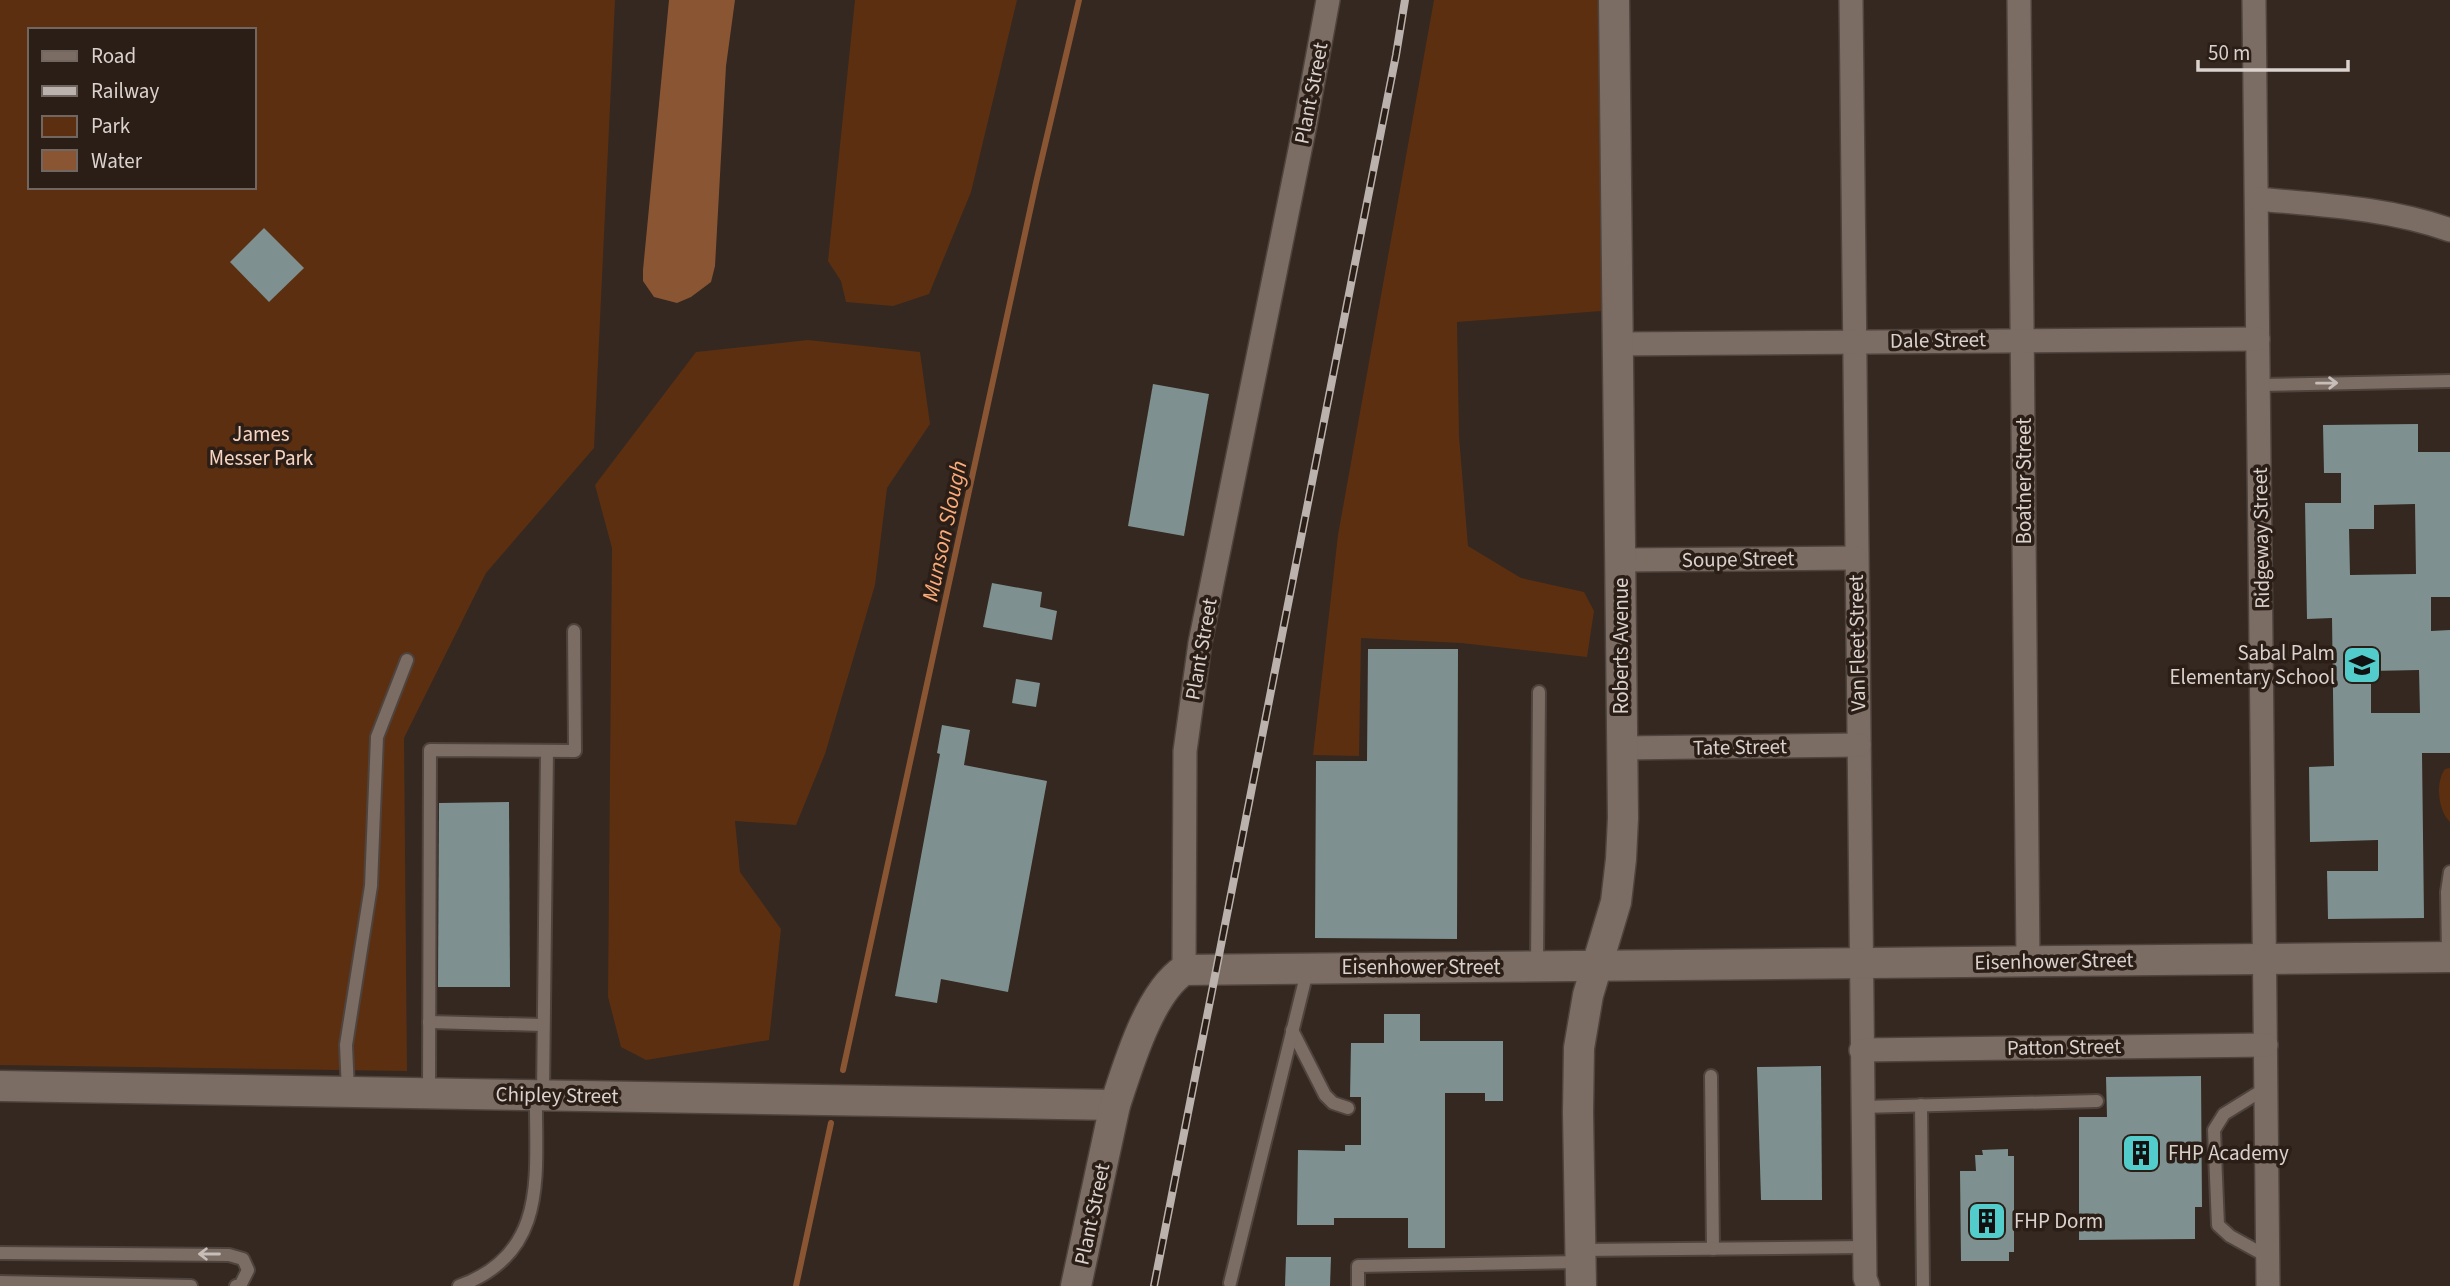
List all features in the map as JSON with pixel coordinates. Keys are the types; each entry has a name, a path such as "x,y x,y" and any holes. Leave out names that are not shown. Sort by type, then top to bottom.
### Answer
{"street":[{"name":"Plant Street","path":"1076,1286 1115,1105 1155,1002 1172,978 1184,970 1185,751 1188,720 1200,643 1328,0"},
{"name":"Roberts Avenue","path":"1580,1266 1579,1048 1586,1008 1616,902 1622,845 1614,0"},
{"name":"Van Fleet Street","path":"1851,0 1861,1050 1864,1247 1865,1278 1868,1286"},
{"name":"Boatner Street","path":"2019,0 2028,962"},
{"name":"Ridgeway Street","path":"2254,0 2269,1286"},
{"path":"2257,199 2372,211 2420,219 2450,230"},
{"name":"Dale Street","path":"1618,344 2259,338"},
{"name":"Soupe Street","path":"1620,561 1855,558"},
{"name":"Tate Street","path":"1622,748 1859,745"},
{"path":"1616,902 1628,947 1658,965"},
{"name":"Eisenhower Street","path":"1184,970 2449,957"},
{"name":"Patton Street","path":"1861,1050 2266,1045"},
{"name":"Chipley Street","path":"0,1086 1115,1105"}],"lane":[{"path":"2259,385 2450,382"},
{"path":"429,1093 430,750 575,751 574,631"},
{"path":"348,1091 346,1045 372,886 377,737 407,660"},
{"path":"1537,967 1539,692"},
{"path":"459,1286 491,1271 512,1251 525,1232 534,1203 543,1025 547,751"},
{"path":"2449,957 2447,892 2450,872"},
{"path":"1230,1283 1308,968"},
{"path":"429,1022 543,1025"},
{"path":"1292,1030 1325,1095 1333,1103 1348,1108"},
{"path":"1711,1076 1713,1249"},
{"path":"2266,1088 2224,1114 2214,1130 2218,1225 2230,1236 2268,1257"},
{"path":"1862,1107 2097,1101"},
{"path":"1921,1105 1923,1286"},
{"path":"1358,1286 1358,1266 1580,1266 1713,1249 1864,1247"},
{"path":"0,1253 229,1255 243,1259 248,1270 241,1285"},
{"path":"0,1282 191,1286"}],"green space":[{"name":"James Messer Park","path":"0,0 615,0 594,448 486,573 404,738 407,1071 0,1065"},
{"path":"855,0 1017,0 971,192 929,294 893,306 846,302 841,281 828,261"},
{"path":"1434,0 1605,0 1601,311 1457,322 1459,436 1468,546 1521,578 1584,592 1594,611 1587,657 1461,643 1361,638 1359,756 1313,755 1338,535"},
{"path":"808,340 920,352 930,424 887,488 875,585 825,754 796,825 735,821 740,872 781,929 769,1040 646,1060 621,1047 608,997 612,548 595,485 696,352"},
{"path":"2450,768 2450,822 2443,811 2439,789 2445,769"}],"water":[{"path":"669,0 735,0 726,66 715,266 711,282 691,297 677,303 654,297 643,281"}],"building":[{"path":"264,228 304,268 269,302 230,262"},
{"path":"1153,384 1209,394 1184,536 1128,526"},
{"path":"2418,424 2418,452 2450,452 2450,597 2431,597 2431,631 2450,630 2450,753 2422,753 2424,918 2328,919 2327,871 2378,871 2378,840 2310,842 2309,767 2334,766 2332,618 2307,619 2305,503 2341,503 2341,473 2324,473 2323,425","holes":["2415,504 2416,574 2350,575 2349,529 2374,529 2374,505","2419,670 2420,713 2371,713 2371,671"]},
{"path":"992,583 1042,592 1040,607 1057,611 1052,640 983,627"},
{"path":"1368,649 1458,649 1457,939 1315,938 1316,761 1367,761"},
{"path":"1016,679 1040,683 1036,707 1012,703"},
{"path":"942,725 970,730 964,765 1047,781 1008,992 941,979 937,1003 895,996 940,754 937,753"},
{"path":"509,802 510,987 438,987 439,803"},
{"path":"1384,1014 1420,1014 1420,1041 1503,1041 1503,1101 1485,1101 1485,1093 1445,1093 1445,1248 1408,1248 1408,1218 1334,1218 1334,1225 1297,1225 1298,1150 1345,1151 1345,1145 1361,1145 1361,1097 1350,1097 1351,1043 1384,1043"},
{"path":"1821,1066 1822,1200 1761,1200 1757,1067"},
{"name":"FHP Academy","path":"2201,1076 2202,1207 2195,1207 2195,1239 2079,1240 2079,1117 2107,1117 2106,1077"},
{"name":"FHP Dorm","path":"2008,1149 2008,1156 2014,1156 2014,1252 2009,1252 2009,1261 1961,1261 1960,1171 1976,1171 1975,1155 1983,1155 1982,1150"},
{"path":"1286,1257 1331,1257 1330,1286 1285,1286"}],"waterway":[{"name":"Munson Slough","path":"843,1070 1036,183 1079,0"},
{"path":"796,1286 831,1123"}],"railway":[{"path":"1154,1286 1405,0"}],"place":[{"name":"Sabal Palm Elementary School","path":"2362,665"},
{"name":"FHP Academy","path":"2141,1153"},
{"name":"FHP Dorm","path":"1987,1221"}]}
